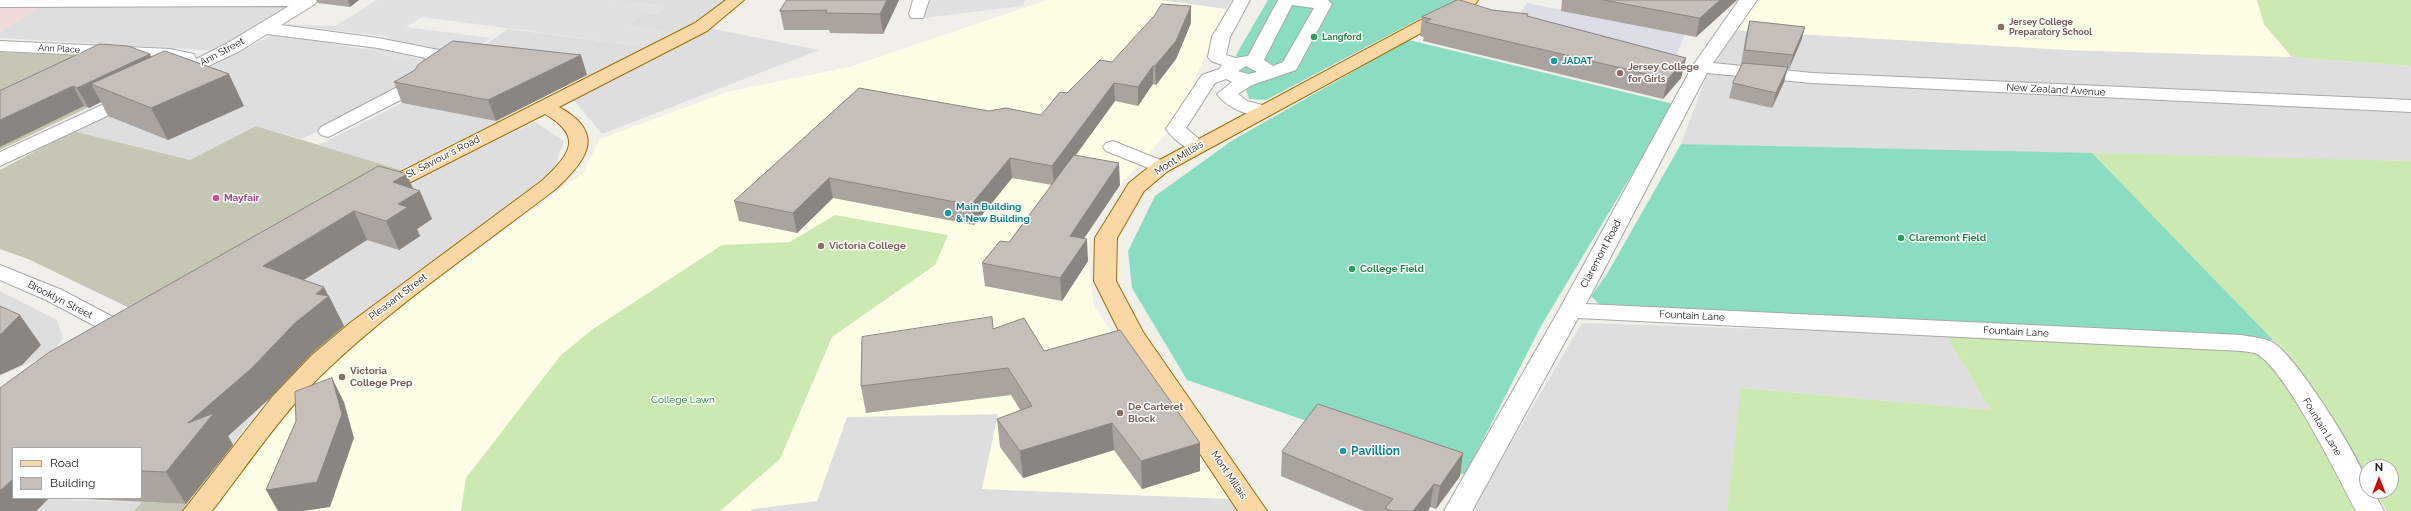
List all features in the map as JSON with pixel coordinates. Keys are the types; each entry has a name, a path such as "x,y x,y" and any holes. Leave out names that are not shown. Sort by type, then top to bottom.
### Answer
{"main road":[{"name":"St. Saviour's Road","path":"365,199 420,168 545,107 701,27 736,0"},
{"name":"Mont Millais","path":"1253,511 1132,333 1105,281 1106,238 1136,187 1161,167 1197,146 1470,0"},
{"name":"Pleasant Street","path":"197,511 282,402 321,361 358,328 550,184 567,169 576,156 579,138 575,126 564,116 545,107"},
{"path":"99,341 127,327"}],"street":[{"path":"0,2 309,0"},
{"name":"Ann Street","path":"0,160 212,58 309,0"},
{"path":"1242,0 1220,37 1217,57 1231,68 1233,77 1247,80 1256,79 1286,0"},
{"path":"1197,146 1176,129 1208,79 1231,68 1290,66 1324,4 1292,0"},
{"name":"Claremont Road","path":"1458,511 1571,310 1701,67 1745,3 1749,0"},
{"path":"264,28 378,43 438,55 426,68 416,85 328,131"},
{"name":"Ann Place","path":"0,46 170,54 197,60 212,58"},
{"name":"New Zealand Avenue","path":"1701,67 1812,78 2411,106"},
{"path":"1247,80 1226,94 1240,105 1263,111"},
{"path":"1113,147 1161,167"},
{"name":"Brooklyn Street","path":"0,272 127,327"},
{"name":"Fountain Lane","path":"1571,310 2242,343 2265,348 2285,367 2331,439 2370,511"}],"shaded area":[{"path":"377,0 611,0 667,6 658,14 644,13 627,25 671,33 649,47 422,17 401,30 406,27 491,38 418,91 392,83 422,66 365,49 389,37 281,24 335,26"},
{"path":"611,0 726,0 694,23 671,33 627,25 644,13 658,14 666,6"},
{"path":"928,0 1025,0 1023,6 923,18"},
{"name":"Victoria College","path":"1047,0 1159,0 1226,9 1181,110 1168,132 1120,185 1090,230 1088,261 1094,306 1127,356 1234,499 982,489 998,414 847,417 817,501 752,509 751,511 216,511 222,494 281,415 355,340 583,173 600,139 727,92 849,67"},
{"path":"1159,0 1232,0 1226,9"},
{"name":"Jersey College Preparatory School","path":"1761,0 2257,0 2264,25 2292,57 2068,50 1732,30"},
{"path":"1527,3 1685,35 1669,70 1514,22"},
{"path":"290,5 221,51 0,38 0,32 41,6"},
{"path":"41,6 0,32 0,7"},
{"path":"708,28 819,50 602,134 572,98"},
{"path":"508,29 649,47 588,76 461,61"},
{"path":"1732,30 2068,50 2292,57 2411,66 2411,161 1681,144 1708,72"},
{"path":"282,35 365,49 423,66 393,83 406,87 302,139 256,126 190,160 73,131 183,81 270,36"},
{"path":"0,52 169,59 174,66 0,150"},
{"path":"402,103 498,121 401,170 319,145"},
{"path":"535,122 564,141 552,173 372,307 262,405 195,496 142,474 142,447 390,191"},
{"path":"256,126 401,170 138,312 28,259 0,249 0,170 73,131 190,160"},
{"path":"0,291 57,320 63,338 52,353 0,376"},
{"path":"1582,323 1946,335 1991,410 1742,388 1727,511 1471,511"},
{"path":"998,414 983,489 1234,499 1237,511 751,511 752,509 817,501 847,417"},
{"path":"0,495 12,499 142,502 133,511 0,511"},
{"path":"142,502 192,504 187,511 133,511"}],"green space":[{"name":"Langford","path":"1268,0 1455,0 1266,100 1249,99 1236,55"},
{"path":"2257,0 2411,0 2411,66 2292,57 2264,24"},
{"name":"College Field","path":"1409,40 1674,104 1541,326 1465,475 1187,380 1132,288 1128,251 1155,196 1233,140"},
{"name":"Claremont Field","path":"1681,144 2092,153 2273,340 1601,306 1591,296 1607,274"},
{"path":"2092,153 2411,161 2411,511 2387,511 2379,499 2399,499 2399,459 2359,459 2359,466 2293,361"},
{"name":"College Lawn","path":"835,215 948,235 935,265 832,337 780,459 720,511 461,511 466,478 561,355 593,329 722,245 790,242"},
{"path":"1946,335 2260,352 2273,360 2318,432 2358,511 1727,511 1741,388 1991,410"}],"building":[{"path":"787,0 887,0 880,14 826,13 827,10 780,11"},
{"path":"1457,0 1492,10 1528,14 1527,16 1686,58 1668,79 1425,22 1431,19 1422,17"},
{"path":"1604,0 1720,0 1700,18"},
{"path":"1162,4 1191,6 1176,41 1155,66 1153,66 1138,87 1114,83 1052,166 1010,158 971,205 829,178 793,213 734,201 859,88 989,111 1006,108 1041,115 1060,92 1067,93 1100,60 1112,62 1154,16"},
{"path":"1750,21 1805,27 1793,55 1745,50"},
{"path":"453,41 581,55 488,100 394,82 415,70 418,65"},
{"path":"100,44 128,46 150,54 77,88 73,86 0,120 0,91"},
{"path":"165,51 229,74 151,108 91,84"},
{"path":"1743,63 1788,67 1776,93 1733,83"},
{"path":"1074,155 1119,163 1070,236 1087,239 1060,278 982,263 1000,241 1009,242"},
{"path":"379,166 407,174 393,182 420,191 398,204 408,207 386,221 354,211 263,266 324,287 316,294 329,296 295,323 251,369 188,423 214,413 166,472 142,471 142,447 12,447 12,480 0,491 0,388 48,353"},
{"path":"0,306 20,315 0,335"},
{"path":"992,317 993,329 1024,318 1044,351 1120,330 1200,443 1141,461 1112,423 1020,451 997,419 1032,406 1008,368 861,386 862,337"},
{"path":"332,378 342,414 317,482 266,490 296,421 295,392"},
{"path":"1318,404 1463,453 1440,486 1434,484 1413,511 1392,511 1385,508 1393,499 1282,452"}],"place":[{"name":"Jersey College Preparatory School","path":"2001,27"},
{"name":"Langford","path":"1314,37"},
{"name":"JADAT","path":"1554,61"},
{"name":"Jersey College for Girls","path":"1620,73"},
{"name":"Mayfair","path":"216,198"},
{"name":"Main Building & New Building","path":"948,213"},
{"name":"Claremont Field","path":"1901,238"},
{"name":"Victoria College","path":"821,246"},
{"name":"College Field","path":"1352,269"},
{"name":"Victoria College Prep","path":"342,377"},
{"name":"De Carteret Block","path":"1120,413"},
{"name":"Pavillion","path":"1343,451"}]}
